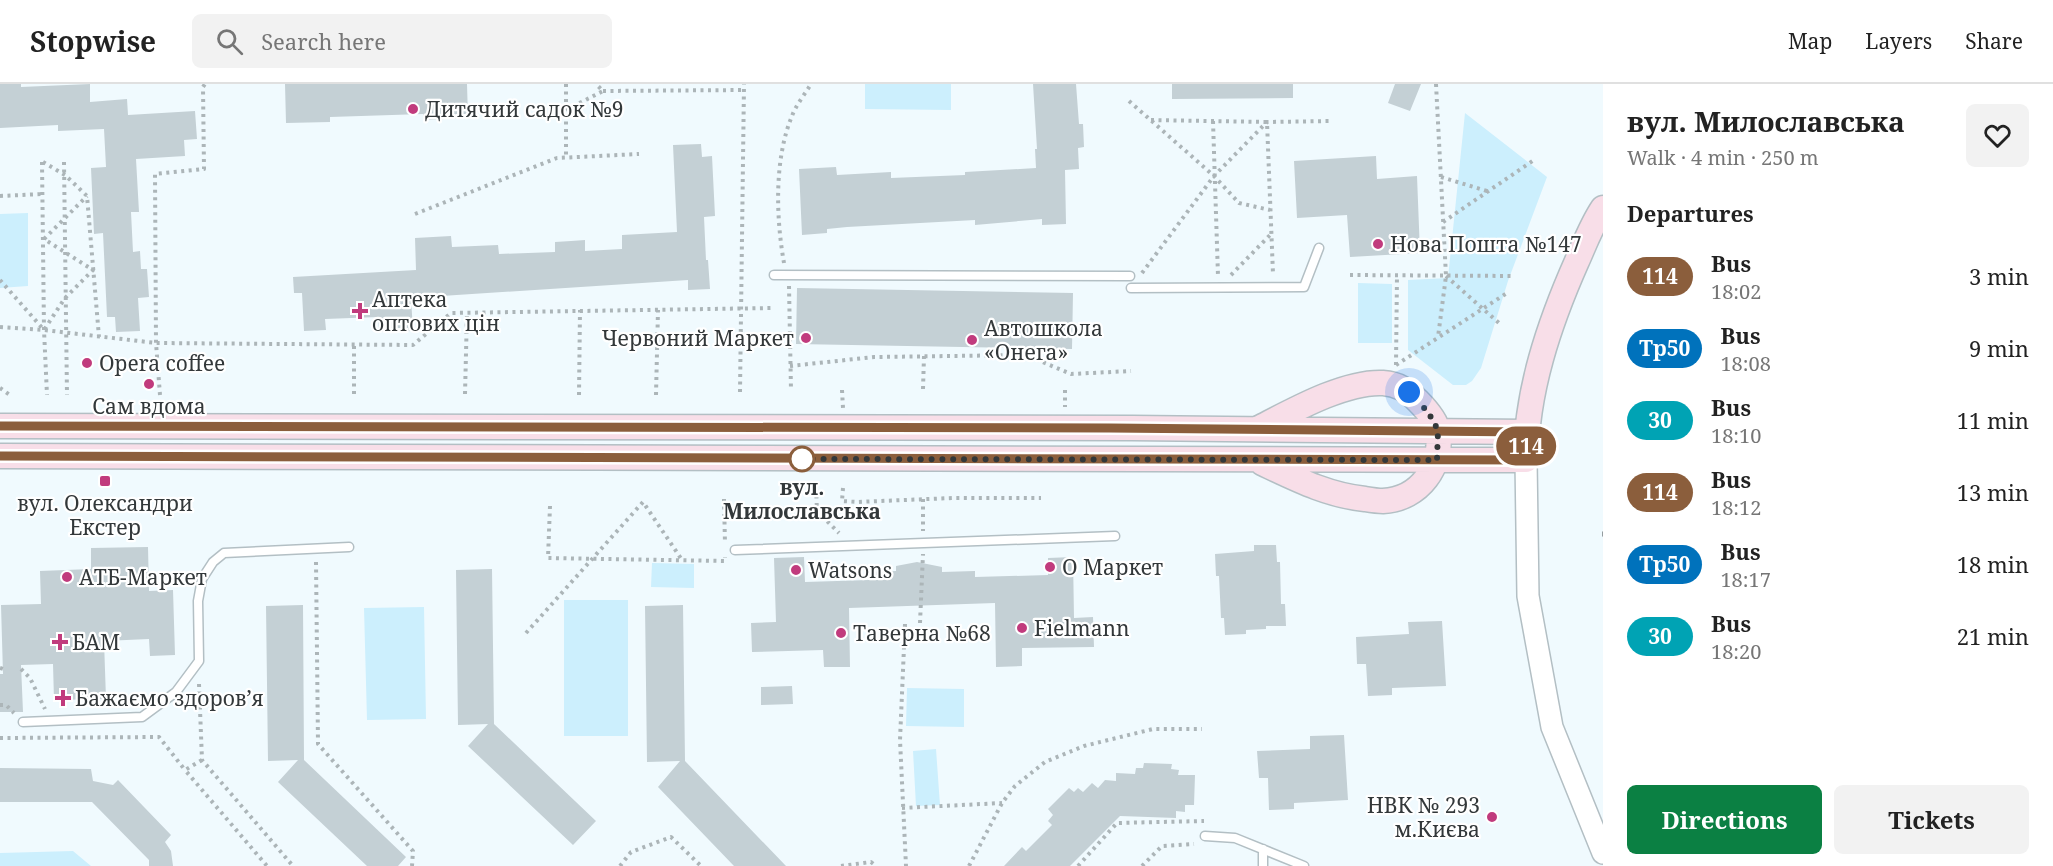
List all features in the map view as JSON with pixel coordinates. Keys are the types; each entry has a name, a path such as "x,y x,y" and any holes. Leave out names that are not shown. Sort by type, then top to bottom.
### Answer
{"main road":[{"path":"0,456 1526,460 1526,432 1530,400 1559,301 1603,208"},
{"path":"1254,430 1315,400 1354,387 1380,383 1398,385 1409,392 1428,412 1438,430 1437,460 1427,479 1408,494 1384,501 1349,497 1318,489 1256,460"},
{"path":"0,426 1121,428 1526,432"}],"street":[{"path":"1526,460 1528,596 1552,727 1603,853"}],"lane":[{"path":"1131,288 1304,287 1319,248"},
{"path":"774,275 1130,276"},
{"path":"735,550 1115,536"},
{"path":"23,722 142,717 176,692 199,661 198,601 202,579 213,562 224,553 349,548"},
{"path":"1205,836 1235,838 1304,866"},
{"path":"1263,849 1263,866"}],"path":[{"path":"159,395 156,343 155,174 204,169 202,87 205,84"},
{"path":"566,84 566,158"},
{"path":"596,84 603,91"},
{"path":"791,390 789,286 780,239 779,162 792,115 811,84"},
{"path":"1436,84 1446,276 1438,337"},
{"path":"566,110 603,91 744,87 740,392"},
{"path":"1129,101 1214,176 1239,203 1270,210"},
{"path":"1151,120 1333,121"},
{"path":"1213,121 1218,287"},
{"path":"1131,288 1214,176 1267,122"},
{"path":"1267,122 1273,287"},
{"path":"415,214 557,159 639,154"},
{"path":"1443,222 1534,160"},
{"path":"47,395 42,162 65,175 87,196 99,337"},
{"path":"64,162 67,395"},
{"path":"1441,177 1488,191"},
{"path":"0,196 43,194"},
{"path":"44,239 87,196"},
{"path":"1218,287 1271,234"},
{"path":"44,239 93,270"},
{"path":"44,330 65,298 93,270"},
{"path":"1350,275 1513,276"},
{"path":"1397,275 1396,366 1507,293"},
{"path":"1446,276 1500,324"},
{"path":"0,279 44,330"},
{"path":"0,327 156,343 413,345 451,313 773,308"},
{"path":"579,395 580,310"},
{"path":"656,395 658,310"},
{"path":"465,394 467,313"},
{"path":"354,345 354,394"},
{"path":"923,389 924,356"},
{"path":"790,366 874,357 1026,356 1071,374 1131,371"},
{"path":"0,388 10,395"},
{"path":"842,390 843,408"},
{"path":"1065,390 1065,409"},
{"path":"816,488 817,511 852,546"},
{"path":"843,488 842,501 1041,498"},
{"path":"550,506 548,558 725,561 724,499"},
{"path":"920,623 923,499"},
{"path":"526,633 643,502 682,560"},
{"path":"316,549 318,744 413,851 412,866"},
{"path":"905,624 900,740 906,866"},
{"path":"199,661 198,701 202,760 293,866"},
{"path":"21,669 30,678 58,738"},
{"path":"969,866 1002,803 1015,786 1046,762 1084,746 1152,729 1202,729"},
{"path":"0,738 159,737 267,866"},
{"path":"185,770 202,760"},
{"path":"902,808 1002,803"},
{"path":"1078,866 1117,823 1204,821"},
{"path":"1142,866 1162,846 1201,844 1205,836"},
{"path":"620,866 631,852 671,837 701,866"},
{"path":"841,866 871,862 876,866"}],"shaded area":[{"path":"865,84 951,84 951,110 865,109"},
{"path":"1465,113 1547,177 1508,281 1481,368 1472,381 1466,385 1453,385 1408,350 1408,280 1448,278"},
{"path":"28,213 28,286 0,288 0,214"},
{"path":"1358,283 1392,284 1392,343 1358,343"},
{"path":"652,563 694,564 694,588 651,587"},
{"path":"564,600 628,600 628,736 564,736"},
{"path":"424,607 426,719 367,720 364,608"},
{"path":"907,688 964,689 964,727 906,726"},
{"path":"936,749 940,805 916,806 913,751"},
{"path":"73,851 91,866 0,866 0,853"}],"building":[{"path":"0,84 21,84 21,87 90,84 90,102 127,99 128,115 195,111 197,139 184,140 185,156 136,159 139,212 131,212 133,252 140,251 141,269 147,269 149,297 138,298 140,331 116,332 115,317 107,317 103,233 94,234 91,168 106,167 104,129 58,131 58,125 0,128"},
{"path":"285,84 467,84 468,118 423,120 423,114 330,117 330,122 286,123"},
{"path":"1033,84 1076,84 1079,124 1083,124 1084,147 1078,148 1079,169 1065,170 1066,224 1042,225 1042,219 975,225 975,220 847,227 827,229 827,233 802,235 799,169 836,167 837,175 891,172 891,178 965,175 965,172 1036,168"},
{"path":"1172,84 1293,84 1293,98 1172,99"},
{"path":"1395,84 1421,84 1410,111 1388,103"},
{"path":"701,144 702,157 712,156 715,216 704,217 710,289 688,290 688,280 411,298 413,331 379,332 378,317 325,319 326,330 304,331 302,293 294,293 293,277 416,270 415,238 451,236 452,247 498,245 499,254 555,252 555,242 585,240 585,251 622,249 622,235 677,232 673,145"},
{"path":"1376,156 1377,179 1417,176 1420,253 1350,257 1347,215 1297,218 1294,161"},
{"path":"797,288 1073,293 1072,349 796,344"},
{"path":"1254,545 1276,545 1277,562 1280,562 1281,604 1285,604 1286,626 1266,626 1266,629 1246,630 1246,634 1225,635 1224,618 1221,618 1219,576 1216,576 1215,554 1254,551"},
{"path":"148,547 149,591 173,590 175,655 150,656 149,639 104,641 106,699 54,700 53,664 21,665 23,712 0,712 0,674 3,674 1,605 41,604 40,571 91,569 91,548"},
{"path":"804,557 805,582 869,580 869,572 896,571 896,566 917,562 942,567 942,572 975,571 975,577 1048,575 1048,558 1073,557 1074,618 1093,617 1094,647 1022,648 1022,666 996,667 995,603 849,608 850,667 824,667 823,650 752,652 751,623 776,622 774,558"},
{"path":"492,569 494,724 596,821 573,845 468,746 488,724 458,725 456,570"},
{"path":"303,605 304,760 406,857 398,866 367,866 278,782 298,760 268,761 266,606"},
{"path":"683,605 685,761 786,866 734,866 658,787 680,761 647,762 645,606"},
{"path":"1442,621 1446,686 1392,688 1392,695 1368,696 1366,664 1357,664 1356,637 1409,634 1408,622"},
{"path":"792,686 793,704 761,705 761,687"},
{"path":"1344,735 1348,800 1294,803 1294,809 1269,810 1268,778 1259,778 1257,751 1310,749 1310,736"},
{"path":"1144,763 1172,764 1171,769 1179,770 1178,775 1195,775 1194,805 1185,805 1185,812 1176,811 1176,818 1120,816 1070,866 1004,866 1022,847 1026,851 1052,825 1048,821 1053,815 1048,809 1069,788 1074,792 1078,788 1083,792 1092,783 1098,788 1105,780 1116,781 1116,773 1135,774 1136,768 1143,768"},
{"path":"0,768 91,769 93,781 113,785 118,780 171,835 165,842 171,851 173,866 149,866 149,860 92,802 0,802"}],"bus line":[{"name":"114","path":"0,426 1438,430 1526,432 1526,460 0,456"}],"place":[{"name":"Дитячий садок №9","path":"413,109"},
{"name":"Нова Пошта №147","path":"1378,244"},
{"name":"Аптека оптових цін","path":"360,311"},
{"name":"Червоний Маркет","path":"806,338"},
{"name":"Автошкола «Онега»","path":"972,340"},
{"name":"Opera coffee","path":"87,363"},
{"name":"Сам вдома","path":"149,384"},
{"name":"вул. Милославська","path":"802,459"},
{"name":"вул. Олександри Екстер","path":"105,481"},
{"name":"О Маркет","path":"1050,567"},
{"name":"Watsons","path":"796,570"},
{"name":"АТБ-Маркет","path":"67,577"},
{"name":"Fielmann","path":"1022,628"},
{"name":"Таверна №68","path":"841,633"},
{"name":"БАМ","path":"60,642"},
{"name":"Бажаємо здоровʼя","path":"63,698"},
{"name":"НВК № 293 м.Києва","path":"1492,817"}],"route":[{"path":"802,459 1437,460 1438,430 1428,412 1409,392"}]}
